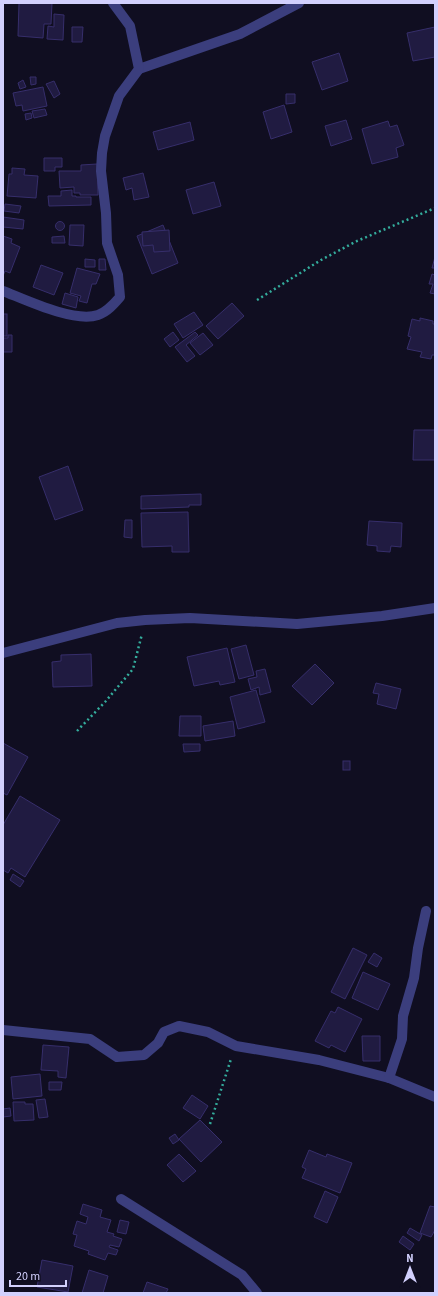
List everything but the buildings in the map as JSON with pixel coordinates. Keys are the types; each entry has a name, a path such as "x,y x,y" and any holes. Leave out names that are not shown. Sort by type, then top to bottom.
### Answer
{"street":[{"path":"113,3 130,26 139,69"},
{"path":"3,291 48,308 80,317 98,315 110,308 120,297 118,275 107,243 106,213 101,171 105,136 119,96 139,69 240,34 299,3"},
{"path":"3,653 117,623 145,620 190,618 297,624 382,616 435,608"},
{"path":"389,1078 402,1039 403,1016 414,978 418,948 426,911"},
{"path":"3,1030 90,1039 117,1057 144,1055 158,1043 164,1032 179,1026 208,1032 236,1046 319,1060 389,1078 435,1097"},
{"path":"121,1200 242,1275 257,1293"}],"path":[{"path":"257,300 321,260 351,244 435,208"},
{"path":"77,731 105,702 133,669 145,620"},
{"path":"210,1124 236,1046"}]}
